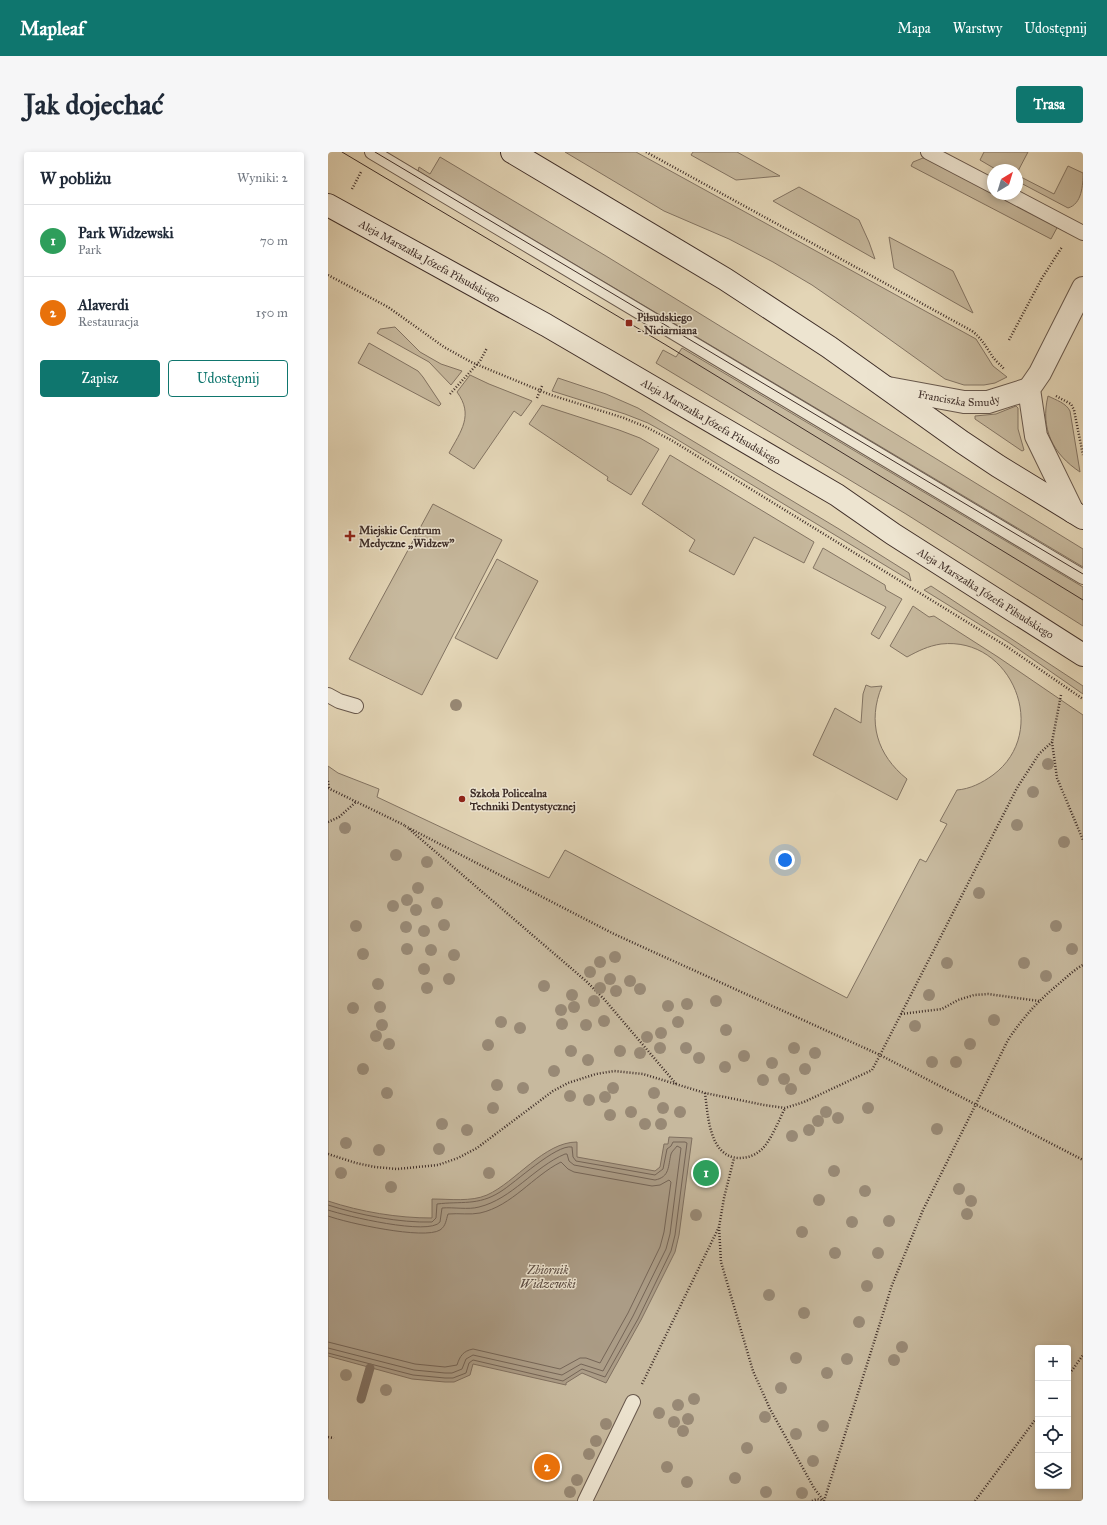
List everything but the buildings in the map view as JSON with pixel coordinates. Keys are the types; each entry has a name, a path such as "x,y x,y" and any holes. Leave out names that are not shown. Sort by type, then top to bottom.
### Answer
{"main road":[{"path":"512,152 725,279 829,347 962,442 1078,515"},
{"name":"Aleja Marszałka Józefa Piłsudskiego","path":"328,205 546,325 837,495 893,534 1083,655"},
{"path":"1078,515 1036,436 1031,386 1040,372 1083,288"},
{"name":"Franciszka Smudy","path":"888,388 964,402 988,402 1031,386"}],"lane":[{"path":"372,152 1083,577"},
{"path":"928,152 987,183"},
{"path":"1020,200 1078,231"},
{"path":"328,695 339,701 356,706"},
{"path":"585,1501 633,1402"}],"path":[{"path":"646,152 972,331 985,344 991,354 1005,370 1031,386 1071,404 1074,410 1083,455"},
{"path":"1009,340 1042,278 1078,231"},
{"path":"328,275 388,307 444,347 477,364 540,390 624,418 671,440 1006,646 1083,699"},
{"path":"450,394 477,364 487,348"},
{"path":"537,398 542,386"},
{"path":"1061,695 1052,742 1057,778 1083,840"},
{"path":"328,1154 374,1167 397,1168 438,1165 458,1158 477,1148 553,1091 580,1078 608,1072 630,1071 705,1093 785,1108 804,1102 872,1070 1017,788 1039,754 1052,742"},
{"path":"328,781 329,789 405,826 614,934 880,1055 1083,1160"},
{"path":"328,822 339,817 356,802"},
{"path":"405,826 586,981 604,999 677,1085"},
{"path":"824,1501 892,1285 923,1210 1008,1040 1020,1022 1039,1001 1083,965"},
{"path":"900,1014 942,1009 958,1000 974,995 988,994 1039,1001"},
{"path":"705,1093 710,1123 718,1147 724,1154 734,1158 744,1158 762,1150 785,1108"},
{"path":"734,1158 724,1198 719,1227 721,1262 753,1370 763,1396 814,1488 824,1501 817,1499 812,1501"},
{"path":"633,1402 719,1227"},
{"path":"1071,1372 1083,1355"},
{"path":"975,1501 1037,1417"},
{"path":"328,1437 334,1438"}],"shaded area":[{"path":"565,152 636,152 976,339 993,366 1007,377 995,383 984,385 964,385 945,379 812,285 773,262 729,239 664,211"},
{"path":"693,152 737,152 780,176 736,180 691,155"},
{"path":"984,152 1028,152 1022,164 987,164 980,160"},
{"path":"440,157 606,256 1083,549 1083,567 418,171 419,167 430,174"},
{"path":"923,158 927,159 987,189 987,200 1008,200 1058,226 1051,239 911,166 913,162"},
{"path":"1068,166 1083,173 1081,194 1076,203 1068,208 1023,184 1023,178 1054,194"},
{"path":"799,187 859,220 875,259 773,201"},
{"path":"889,237 953,271 973,313 894,268"},
{"path":"395,327 420,352 441,364 462,371 451,385 429,362 377,333 380,329"},
{"path":"369,343 418,371 441,404 439,406 358,363"},
{"path":"682,348 1083,587 1083,626 906,514 656,363 663,350 676,357"},
{"path":"470,375 532,401 521,416 514,411 474,469 449,453 458,437 464,423 465,416 465,408 457,392"},
{"path":"558,378 606,394 638,408 909,573 911,581 648,423 625,414 552,391"},
{"path":"1048,396 1063,404 1070,411 1080,472 1062,457 1051,440 1047,430 1046,419"},
{"path":"542,405 619,430 640,438 659,449 631,495 607,480 608,477 529,424"},
{"path":"1016,406 1018,408 1018,429 1024,450 1022,451 975,419 975,416 996,414"},
{"path":"670,455 814,542 804,563 754,537 734,575 689,551 695,540 642,504"},
{"path":"433,504 502,540 422,695 349,659"},
{"path":"823,548 885,585 886,590 902,599 879,639 871,634 886,607 813,568"},
{"path":"497,559 538,581 497,659 455,638"},
{"path":"931,586 1083,686 1083,694 1008,642 924,590"},
{"path":"913,606 929,617 934,616 998,657 1083,715 1083,1501 328,1501 328,766 338,773 379,789 377,797 549,878 565,850 847,998 920,859 926,862 947,824 940,821 957,790 976,785 993,775 1010,757 1019,735 1021,713 1015,690 1004,671 987,655 966,646 941,644 923,649 907,657 890,646"},
{"path":"866,685 871,687 882,686 875,712 875,725 878,737 882,749 888,759 907,779 897,800 813,755 835,708 861,723 863,694"}],"water":[{"name":"Zbiornik Widzewski","path":"669,1137 692,1138 679,1235 675,1252 641,1320 606,1383 582,1373 566,1383 566,1385 473,1364 470,1375 454,1382 412,1379 328,1356 328,1201 380,1214 432,1218 432,1199 474,1199 487,1195 509,1181 542,1155 553,1148 565,1144 577,1142 577,1157 655,1171 660,1167 664,1144 668,1144"}],"waterway":[{"path":"361,1399 370,1368"}],"tram line":[{"path":"342,152 666,345 1083,600"},
{"path":"375,152 1083,574"}],"place":[{"name":"Piłsudskiego - Niciarniana","path":"629,323"},
{"name":"Miejskie Centrum Medyczne „Widzew”","path":"350,536"},
{"name":"Szkoła Policealna Techniki Dentystycznej","path":"462,799"},
{"name":"Park Widzewski","path":"706,1173"},
{"name":"Alaverdi","path":"547,1467"}]}
